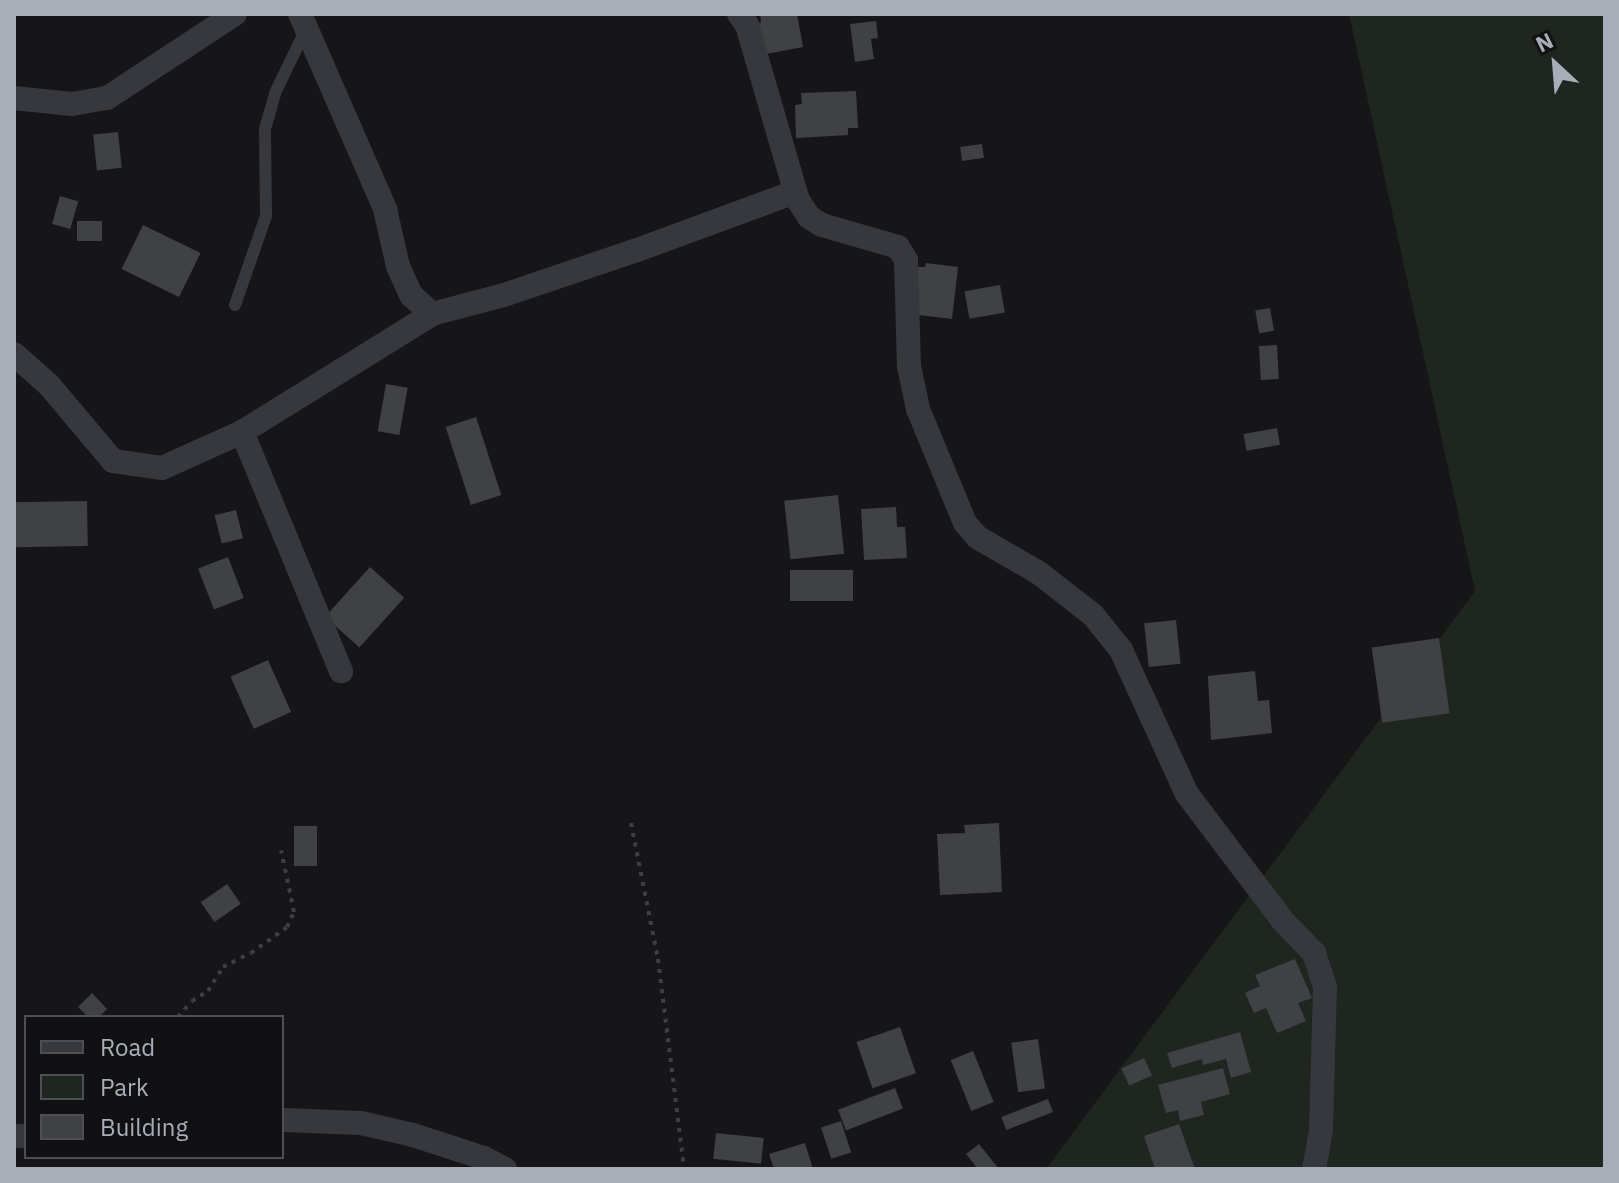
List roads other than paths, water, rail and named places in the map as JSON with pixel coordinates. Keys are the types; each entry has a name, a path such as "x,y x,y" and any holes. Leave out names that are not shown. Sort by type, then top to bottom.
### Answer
{"street":[{"path":"14,98 72,104 107,98 235,14"},
{"path":"739,14 747,25 795,192 809,217 822,225 898,247 906,260 909,366 918,409 965,523 977,537 1039,573 1093,615 1103,627 1121,650 1187,794 1283,921 1314,953 1325,987 1321,1130 1314,1169"},
{"path":"304,20 385,209 398,266 411,295 432,314"},
{"path":"14,354 49,385 113,461 162,468 242,432 432,314 610,259 795,192"},
{"path":"242,432 341,671"},
{"path":"284,1120 361,1123 413,1135 484,1158 505,1169"}],"lane":[{"path":"235,305 266,216 265,129 275,93 304,20"}]}
